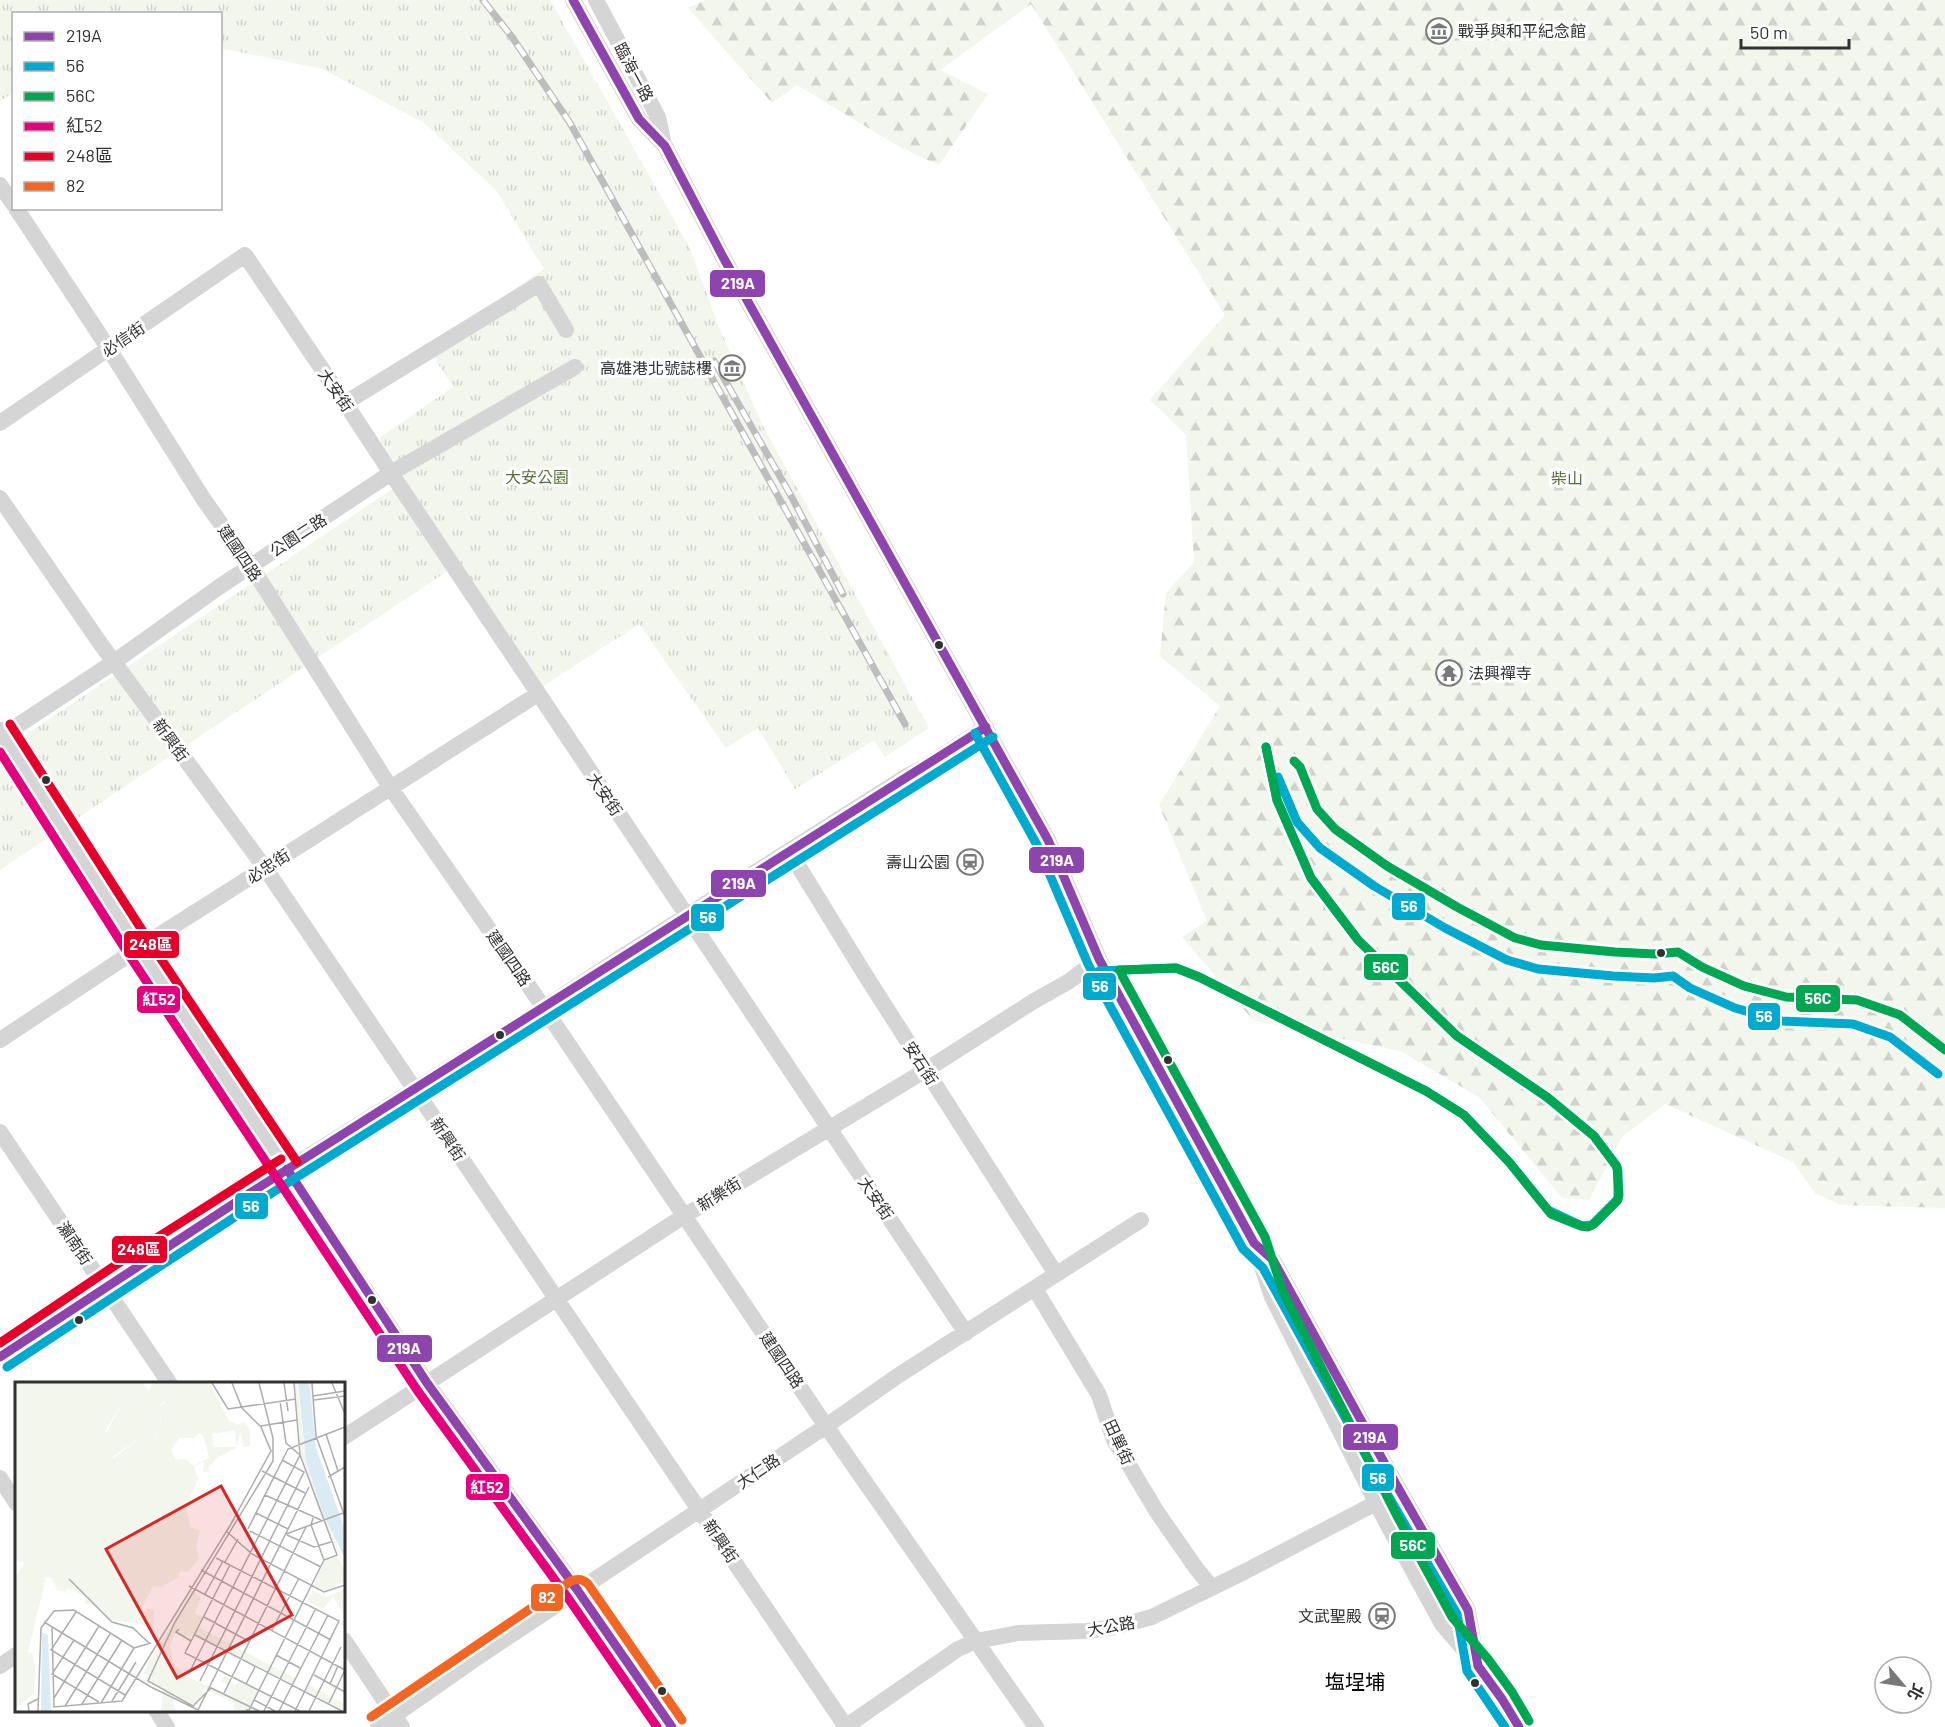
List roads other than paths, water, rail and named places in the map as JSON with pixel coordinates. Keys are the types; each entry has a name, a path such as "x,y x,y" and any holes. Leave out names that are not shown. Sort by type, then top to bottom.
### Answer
{"street":[{"path":"573,0 639,119 665,146 723,257 1048,840 1099,959 1254,1243 1272,1297 1376,1503 1442,1624 1478,1666 1519,1727"},
{"name":"臨海一路","path":"596,0 658,117 665,146"},
{"name":"建國四路","path":"0,185 12,203"},
{"name":"建國四路","path":"17,210 109,349 204,500 251,566 390,787 544,1008 826,1426 1036,1727"},
{"name":"必信街","path":"0,423 245,255"},
{"name":"大安街","path":"245,255 966,1333"},
{"path":"345,402 539,284 566,330"},
{"name":"公園二路","path":"1,734 114,662 251,566 391,473 575,367"},
{"name":"新興街","path":"0,498 114,662 265,868 846,1727"},
{"name":"必忠街","path":"0,1040 139,948 538,694"},
{"path":"0,1357 287,1169 986,727"},
{"path":"1,734 139,948 427,1383 578,1591 672,1727"},
{"name":"安石街","path":"789,851 1056,1274"},
{"name":"新樂街","path":"345,1436 684,1216 758,1170 830,1130 1034,1001 1068,982 1099,959"},
{"name":"瀨南街","path":"0,1132 169,1382"},
{"name":"大仁路","path":"378,1727 398,1721 578,1591 826,1426 899,1374 1141,1220"},
{"path":"1254,1243 1274,1260 1397,1486 1468,1610 1478,1666"},
{"name":"田單街","path":"1035,1289 1099,1395 1114,1440 1151,1502 1212,1588"},
{"path":"0,1478 15,1501"},
{"name":"大公路","path":"846,1727 958,1649 976,1641 1018,1633 1087,1631 1115,1627 1152,1617 1376,1503"},
{"path":"345,1642 398,1721"},
{"path":"0,1666 15,1656"},
{"path":"157,1712 167,1727"}],"railway":[{"path":"483,0 512,37 570,123 905,724"},
{"path":"714,361 790,494 843,594"}],"place":[{"name":"戰爭與和平紀念館","path":"1439,31"},
{"name":"高雄港北號誌樓","path":"732,368"},
{"name":"法興禪寺","path":"1449,673"},
{"name":"壽山公園","path":"970,862"},
{"name":"文武聖殿","path":"1382,1616"}],"district":[{"name":"塩埕埔","path":"1355,1682"}],"park label":[{"name":"大安公園","path":"537,477"},
{"name":"柴山","path":"1567,478"}]}
